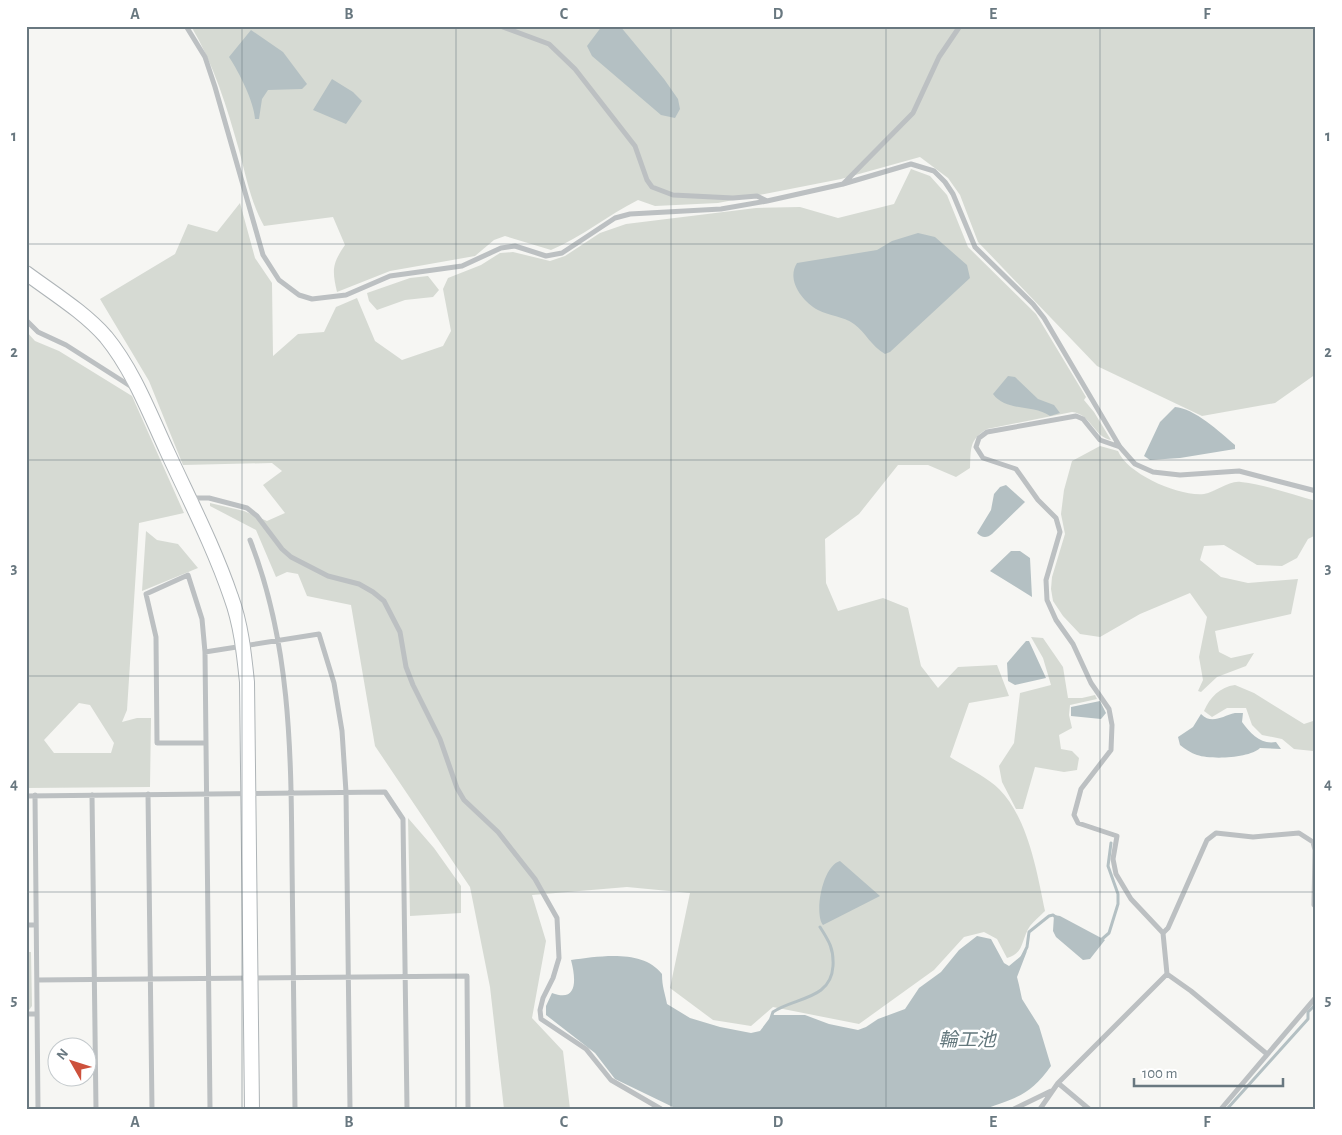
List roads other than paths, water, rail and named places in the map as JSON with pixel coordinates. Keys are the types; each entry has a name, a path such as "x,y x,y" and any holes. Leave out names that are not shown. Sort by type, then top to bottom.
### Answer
{"street":[{"path":"186,26 205,57 264,255 279,280 299,295 312,299 346,295 390,276 462,266 501,248 516,246 553,256 562,253 615,218 630,214 721,209 767,201 843,184 911,164 934,171 953,194 975,247 1033,304 1044,318 1120,447 1135,464 1153,472 1180,475 1239,471 1316,491"},
{"path":"500,26 548,44 575,69 635,146 647,180 652,187 672,195 733,198 758,196 767,201"},
{"path":"843,184 913,113 939,57 960,26"},
{"path":"26,273 70,306 106,337 139,391 189,498 231,597 243,646 247,682 252,1109"},
{"path":"26,320 38,332 66,345 128,386 139,391"},
{"path":"1120,447 1100,440 1083,419 1076,416 987,432 978,438 976,447 983,458 1011,466 1021,474 1038,500 1056,518 1059,525 1059,541 1046,580 1047,600 1056,620 1073,644 1091,683 1106,704 1112,725 1111,750 1081,789 1074,815 1078,823 1117,836 1113,859 1116,874 1130,899 1163,933 1167,974"},
{"path":"189,498 209,498 247,508 257,516 282,549 291,557 328,576 359,584 384,601 400,632 406,667 440,740 457,788 464,800 498,832 535,878 557,918 559,958 540,1010 541,1019 586,1049 611,1080 661,1109"},
{"path":"250,540 266,582 279,640 289,725 295,1109"},
{"path":"206,743 157,743 156,637 146,594 188,575 202,619 205,652 206,743 206,793 208,978 210,1109"},
{"path":"205,652 319,634 334,683 342,731 346,792 350,1109"},
{"path":"26,796 248,792 385,792 403,819 407,1109"},
{"path":"148,794 152,1109"},
{"path":"92,795 96,1109"},
{"path":"34,796 38,1109"},
{"path":"1163,933 1168,928 1207,840 1216,833 1253,837 1299,833 1307,837 1312,842 1315,850 1314,905 1316,906"},
{"path":"26,925 36,925"},
{"path":"1167,974 1191,990 1267,1054"},
{"path":"1040,1109 1058,1082 1167,974"},
{"path":"37,980 467,976 468,1109"},
{"path":"1221,1109 1316,997"},
{"path":"26,1014 37,1014"},
{"path":"1058,1082 1089,1109"},
{"path":"1014,1109 1051,1091"}],"water":[{"path":"602,26 620,26 664,79 678,99 680,109 675,118 661,115 592,56 587,46"},
{"path":"251,30 283,52 307,84 302,89 268,90 262,99 259,119 255,119 252,104 245,87 229,57"},
{"path":"332,79 353,92 362,101 346,124 313,110"},
{"path":"918,233 935,237 967,265 970,278 890,352 885,354 880,351 850,321 822,312 812,306 797,290 793,276 797,263 877,250 892,241"},
{"path":"1008,376 1015,377 1038,399 1054,405 1060,413 1050,416 1043,412 1012,406 998,400 993,394"},
{"path":"1175,407 1182,408 1198,416 1235,445 1235,449 1180,458 1150,460 1144,456 1160,422"},
{"path":"1006,485 1025,502 992,534 983,537 977,533 991,510 994,494 1000,487"},
{"path":"1011,551 1020,551 1030,558 1032,597 990,571"},
{"path":"1026,641 1029,641 1046,678 1015,685 1008,681 1007,663"},
{"path":"1100,701 1106,713 1101,719 1071,716 1071,707"},
{"path":"1235,713 1243,713 1242,722 1257,738 1266,742 1276,742 1281,749 1260,748 1240,756 1204,757 1188,751 1180,745 1178,737 1193,727 1201,714 1209,719 1217,719"},
{"path":"840,861 880,896 823,925 819,911 821,891 828,872"},
{"path":"1054,915 1060,916 1105,940 1090,959 1083,960 1056,937 1053,931"},
{"name":"輪工池","path":"977,936 991,939 1004,963 1009,966 1027,951 1017,977 1022,999 1039,1026 1051,1066 1030,1089 1006,1102 985,1109 677,1109 615,1079 595,1053 546,1015 546,1006 552,993 567,995 571,992 574,975 571,960 620,956 644,961 654,966 662,974 667,1004 690,1018 720,1027 751,1033 760,1031 772,1015 805,1015 829,1024 858,1030 878,1019 905,1009 919,988 941,972 959,950"}],"waterway":[{"path":"1101,940 1109,933 1118,904 1118,894 1108,866 1111,843"},
{"path":"1022,957 1027,947 1029,932 1049,916 1053,915 1057,918"},
{"path":"771,1018 773,1012 782,1007 819,992 831,977 833,966 832,950 820,927"},
{"path":"1227,1109 1308,1019 1308,1012 1316,1004"}]}
